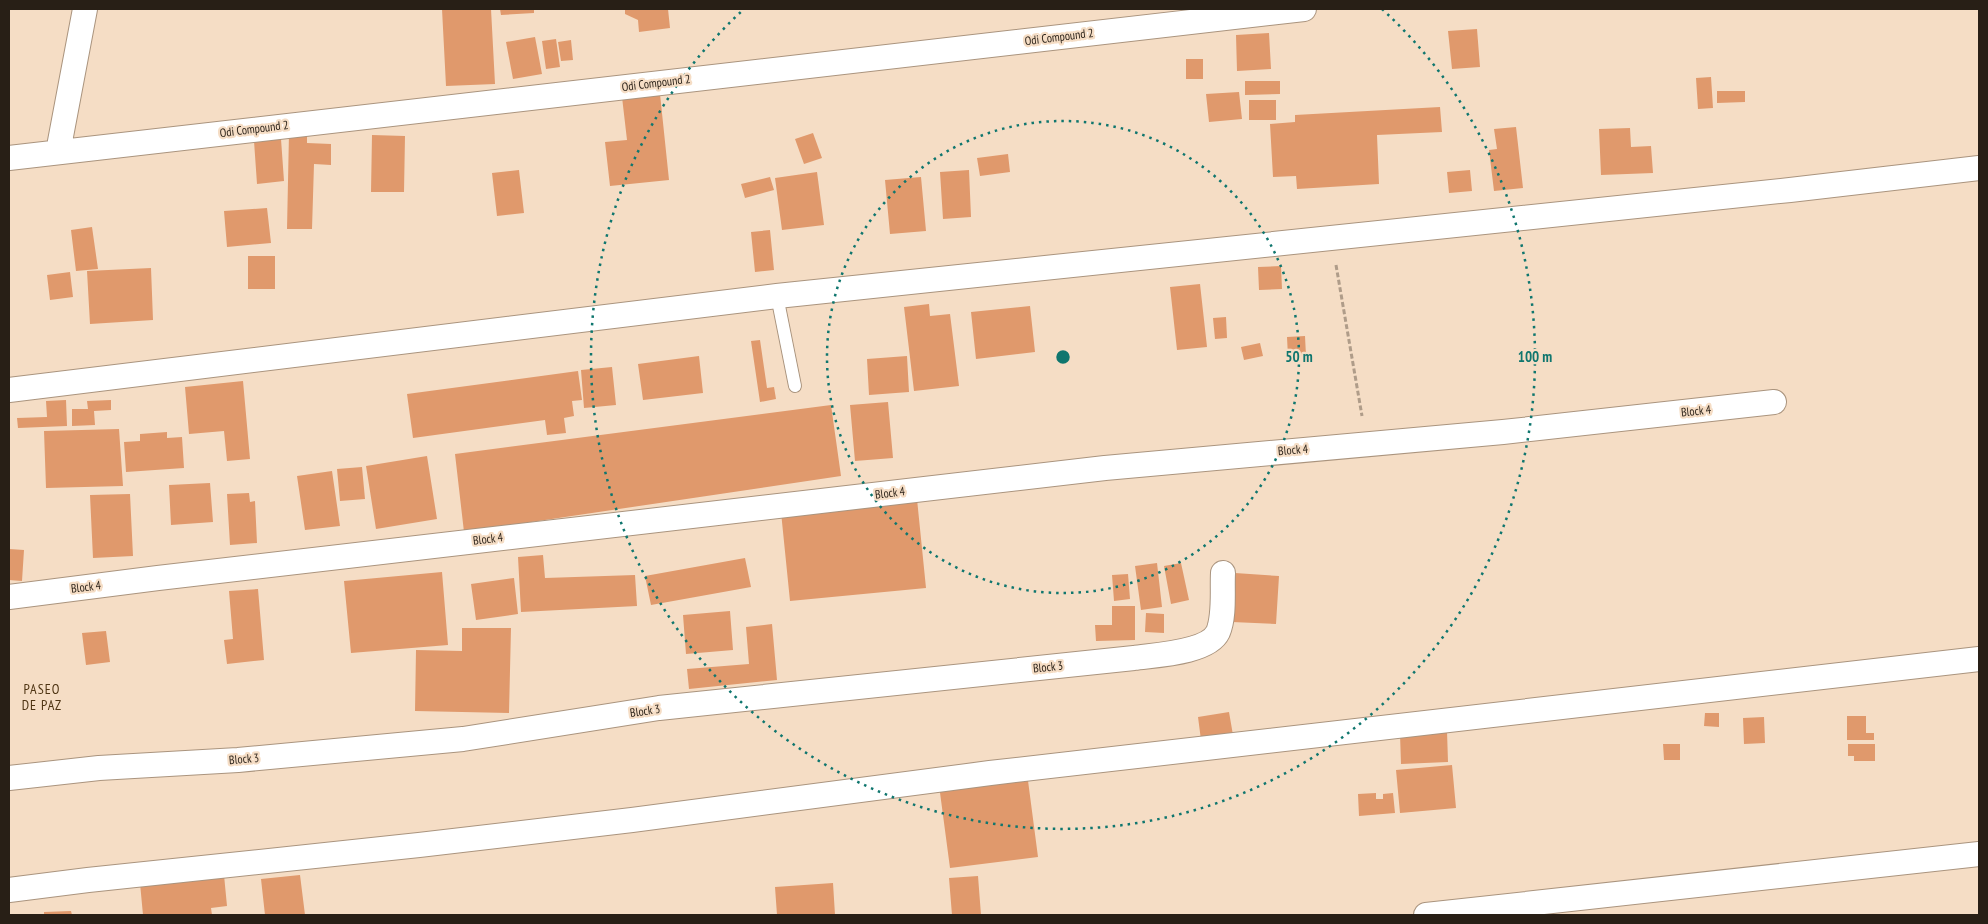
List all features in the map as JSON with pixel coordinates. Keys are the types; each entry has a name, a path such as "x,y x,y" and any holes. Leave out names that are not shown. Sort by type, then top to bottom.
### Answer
{"street":[{"path":"58,152 85,9"},
{"name":"Odi Compound 2","path":"9,158 1304,9"},
{"path":"9,390 777,296 1790,190 1979,168"},
{"name":"Block 4","path":"9,597 1105,468 1503,432 1774,402"},
{"name":"Block 3","path":"9,778 98,768 238,760 464,739 659,708 1134,658 1191,649 1208,642 1217,633 1221,618 1223,573"},
{"path":"9,890 448,842 990,773 1979,659"},
{"path":"1426,915 1979,854"}],"lane":[{"path":"777,296 795,386"}],"path":[{"path":"1331,237 1366,444"}],"building":[{"path":"442,9 491,9 495,84 446,86"},
{"path":"500,9 534,9 534,13 501,15"},
{"path":"625,9 668,9 670,28 639,32 638,20 625,14"},
{"path":"1477,29 1480,67 1452,69 1448,31"},
{"path":"1269,33 1271,69 1237,71 1236,35"},
{"path":"535,37 542,74 513,79 506,42"},
{"path":"556,39 560,67 546,69 542,41"},
{"path":"571,40 573,60 561,61 558,42"},
{"path":"1186,59 1203,59 1203,79 1186,79"},
{"path":"1711,77 1713,108 1698,109 1696,78"},
{"path":"1245,81 1280,81 1280,94 1245,95"},
{"path":"1717,91 1745,91 1745,102 1717,103"},
{"path":"1239,92 1242,119 1209,122 1206,94"},
{"path":"660,94 669,180 610,186 605,142 627,140 622,97"},
{"path":"1249,100 1276,100 1276,120 1249,120"},
{"path":"1440,107 1442,132 1377,135 1379,184 1297,189 1296,176 1273,177 1270,124 1295,122 1295,115"},
{"path":"1516,127 1523,188 1494,191 1489,150 1497,149 1494,129"},
{"path":"1630,128 1631,147 1651,146 1653,173 1601,175 1599,129"},
{"path":"289,133 307,133 307,143 331,144 331,165 314,164 312,229 287,229"},
{"path":"813,133 822,158 804,164 795,139"},
{"path":"372,135 405,136 404,192 371,192"},
{"path":"281,139 284,181 257,184 254,141"},
{"path":"1008,154 1010,172 980,176 977,158"},
{"path":"519,170 524,213 497,216 492,173"},
{"path":"969,170 971,217 943,219 940,172"},
{"path":"1470,170 1472,191 1449,193 1447,172"},
{"path":"817,172 824,225 782,230 775,178"},
{"path":"770,177 774,190 745,198 741,184"},
{"path":"921,177 926,231 890,234 885,180"},
{"path":"267,208 271,243 227,247 224,211"},
{"path":"92,227 98,269 76,271 71,230"},
{"path":"770,230 774,270 755,272 751,232"},
{"path":"248,256 275,256 275,289 248,289"},
{"path":"1281,266 1282,289 1259,290 1258,267"},
{"path":"151,268 153,320 90,324 87,271"},
{"path":"70,272 73,297 50,300 47,275"},
{"path":"1200,284 1207,347 1177,350 1170,287"},
{"path":"929,304 930,316 950,314 959,386 914,391 904,307"},
{"path":"1030,306 1035,352 976,359 971,312"},
{"path":"1226,317 1227,338 1215,339 1213,318"},
{"path":"1305,336 1306,356 1288,357 1287,337"},
{"path":"760,340 767,388 774,387 776,399 760,402 751,341"},
{"path":"1260,343 1263,356 1244,360 1241,347"},
{"path":"699,356 703,393 643,400 638,364"},
{"path":"907,356 909,392 869,395 867,359"},
{"path":"612,367 616,405 584,408 581,370"},
{"path":"578,371 582,400 572,401 574,416 564,418 566,433 547,435 545,420 413,438 407,394"},
{"path":"243,381 250,459 227,461 224,431 189,434 185,387"},
{"path":"66,400 67,426 18,428 17,418 47,417 46,401"},
{"path":"111,400 111,410 94,411 95,425 72,426 72,409 88,409 87,401"},
{"path":"888,402 893,458 855,461 850,405"},
{"path":"831,405 841,476 464,532 455,454"},
{"path":"119,429 123,486 46,488 44,431"},
{"path":"167,432 167,438 182,437 184,468 126,472 124,442 140,441 140,434"},
{"path":"427,456 437,519 376,529 366,466"},
{"path":"362,467 365,499 340,501 337,469"},
{"path":"332,471 340,526 305,530 297,476"},
{"path":"210,483 213,522 171,525 169,485"},
{"path":"249,493 250,502 255,501 257,543 230,545 227,494"},
{"path":"130,494 133,556 93,558 90,495"},
{"path":"917,499 926,588 790,601 781,512"},
{"path":"9,549 24,550 22,581 9,580"},
{"path":"543,555 545,578 635,575 637,606 521,612 518,557"},
{"path":"745,558 751,587 651,605 645,576"},
{"path":"1157,563 1162,607 1141,610 1135,566"},
{"path":"1181,563 1189,600 1171,604 1164,566"},
{"path":"442,572 448,645 351,653 344,581"},
{"path":"1235,573 1279,576 1276,624 1232,622"},
{"path":"1128,574 1130,599 1114,601 1112,575"},
{"path":"514,578 518,614 476,620 471,584"},
{"path":"258,589 264,660 227,664 224,640 233,639 229,591"},
{"path":"1112,606 1135,606 1135,640 1096,641 1095,625 1112,625"},
{"path":"730,611 733,650 686,654 683,615"},
{"path":"1146,613 1164,614 1164,633 1145,632"},
{"path":"772,624 777,680 689,689 687,669 749,664 746,627"},
{"path":"462,628 511,628 509,713 415,711 416,650 462,651"},
{"path":"106,631 110,662 86,665 82,633"},
{"path":"1229,712 1233,735 1201,740 1198,717"},
{"path":"1705,713 1719,713 1719,727 1704,726"},
{"path":"1847,716 1866,716 1866,733 1874,733 1874,740 1847,740"},
{"path":"1764,717 1765,743 1744,744 1743,718"},
{"path":"1447,731 1448,762 1401,764 1400,734"},
{"path":"1663,744 1680,744 1680,760 1664,760"},
{"path":"1848,744 1875,744 1875,761 1854,761 1854,756 1848,756"},
{"path":"1452,765 1456,808 1400,813 1396,770"},
{"path":"1027,773 1038,857 950,868 939,785"},
{"path":"1376,793 1376,799 1383,799 1383,794 1393,793 1395,813 1359,816 1358,794"},
{"path":"224,875 227,906 211,908 212,915 143,915 140,883"},
{"path":"300,875 305,915 265,915 261,879"},
{"path":"978,876 981,915 952,915 949,878"},
{"path":"833,883 835,915 777,915 775,887"},
{"path":"71,911 72,915 44,915 44,912"}],"district":[{"name":"PASEO DE PAZ","path":"42,698"}]}
